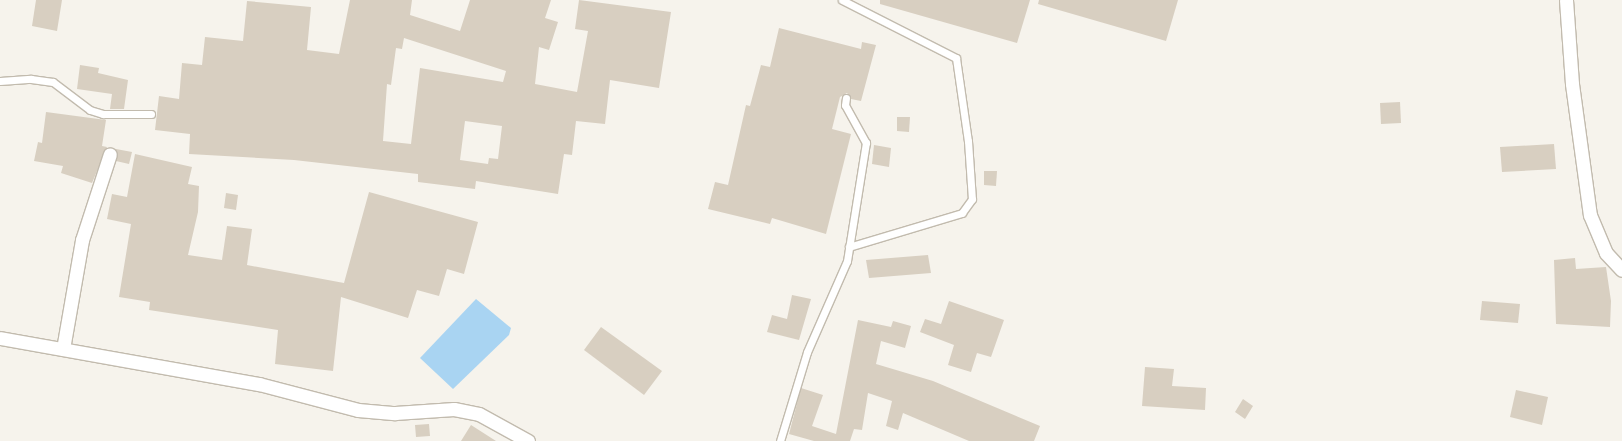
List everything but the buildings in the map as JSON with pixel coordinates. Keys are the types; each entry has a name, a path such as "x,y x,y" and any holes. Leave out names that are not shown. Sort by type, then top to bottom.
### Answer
{"street":[{"path":"1566,0 1572,84 1590,215 1606,253 1622,270"},
{"path":"63,349 82,240 110,154"},
{"path":"0,338 280,388 358,410 395,413 454,409 479,414 528,441"}],"lane":[{"path":"842,0 956,58 968,141 972,199 962,213 849,247"},
{"path":"0,81 31,79 53,82 90,110 103,114 151,114"},
{"path":"780,441 807,352 847,261 866,143 845,105 846,98"}],"water":[{"path":"476,299 511,328 509,335 453,389 420,358"}]}
